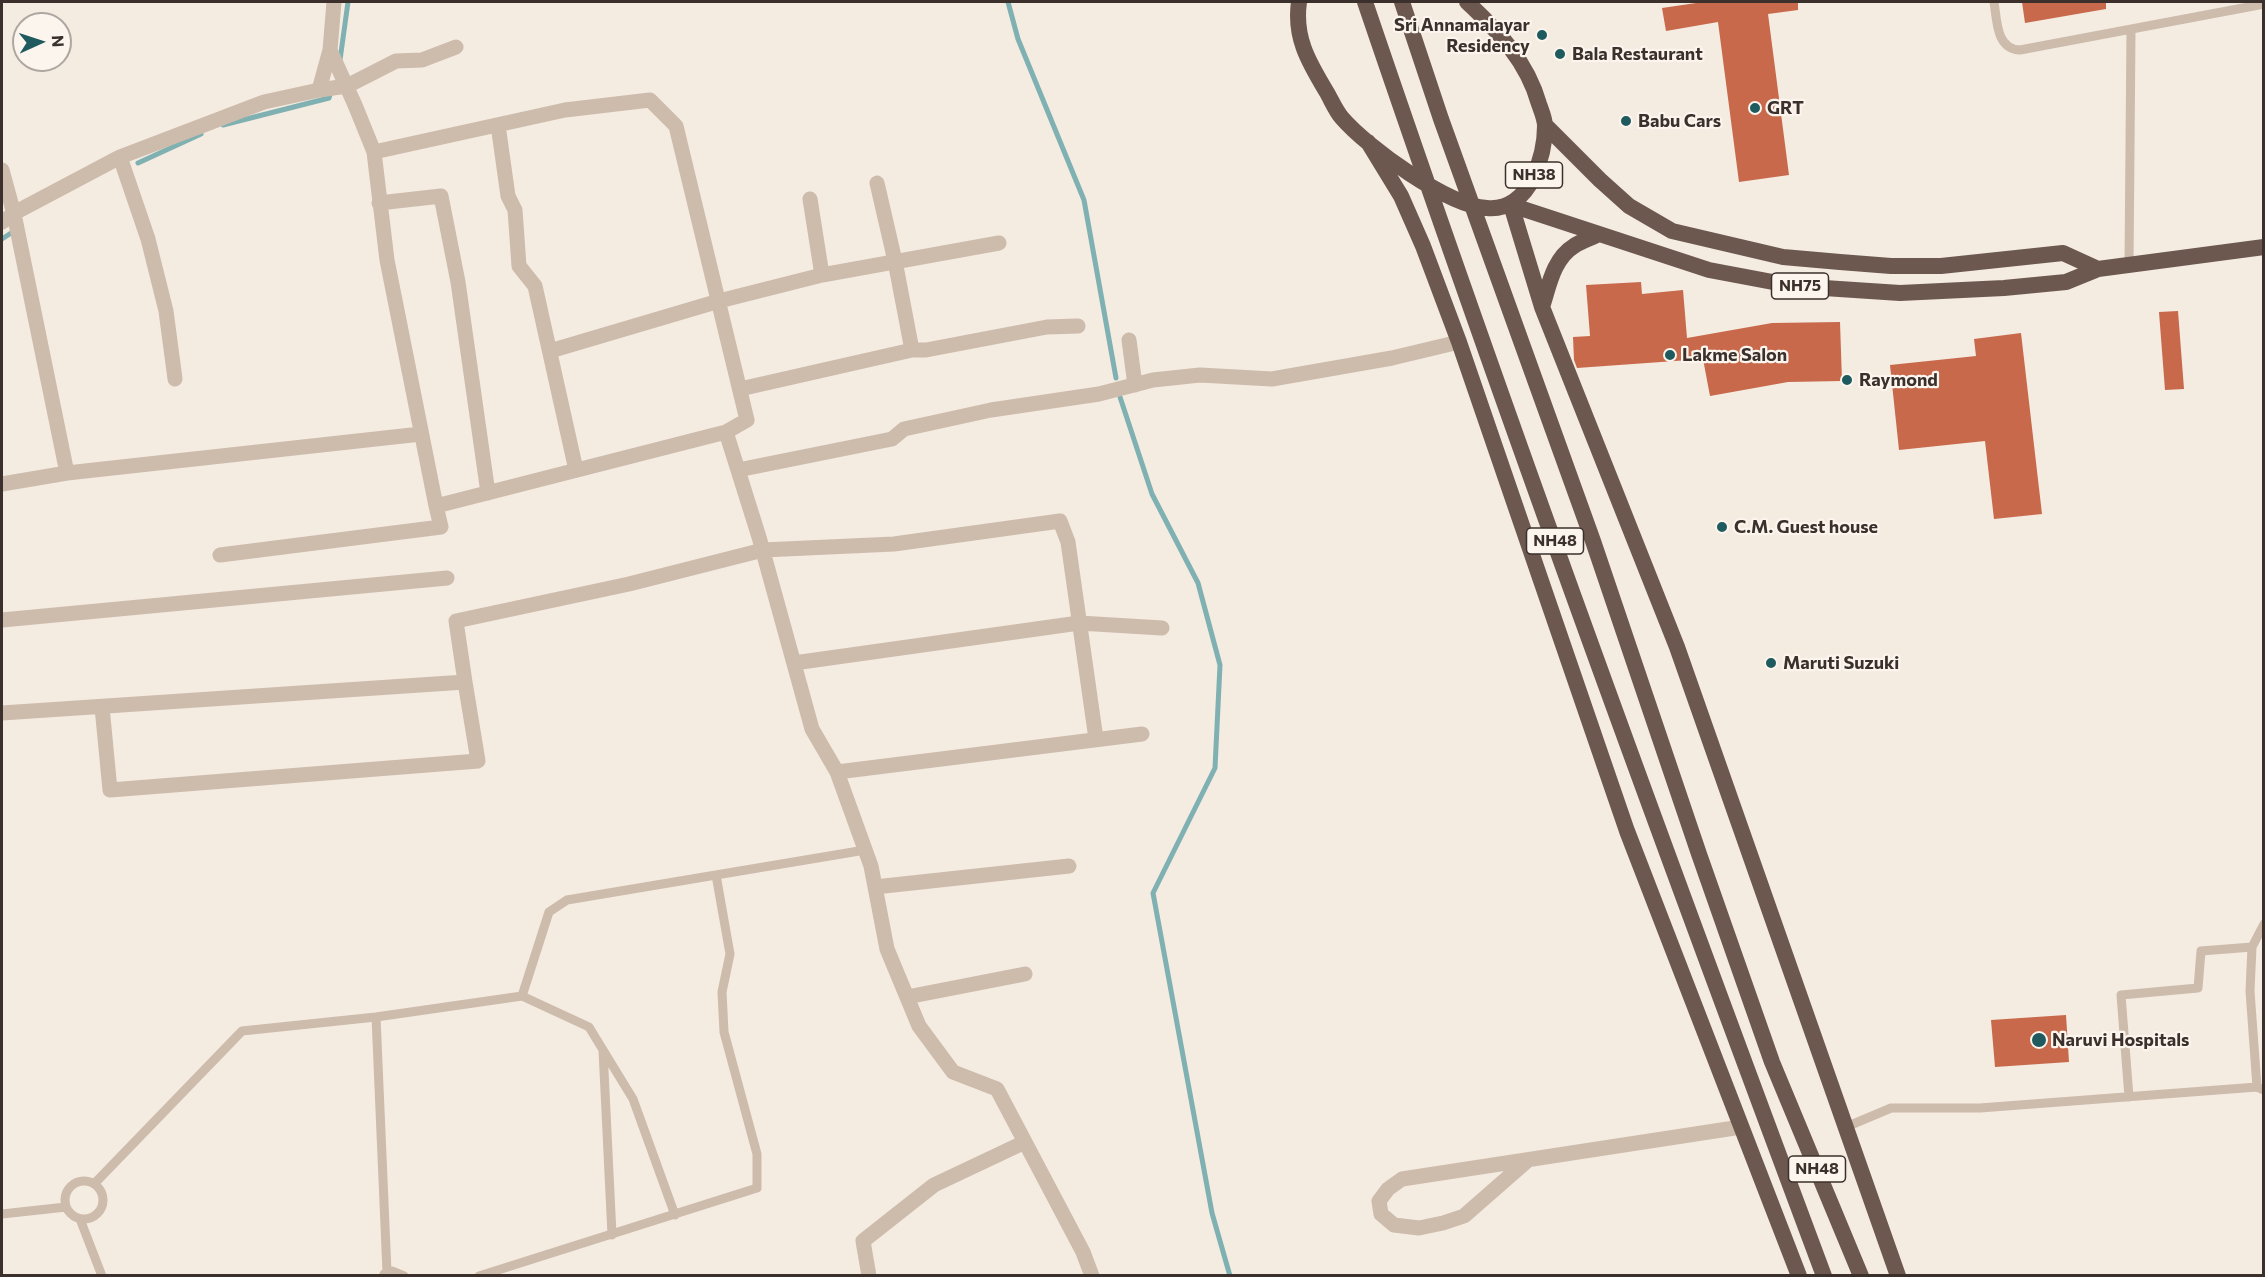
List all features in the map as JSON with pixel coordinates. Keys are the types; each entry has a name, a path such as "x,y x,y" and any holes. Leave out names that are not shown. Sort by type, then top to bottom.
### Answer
{"highway":[{"name":"NH38","path":"1288,2 1297,19"},
{"name":"NH38","path":"1299,2 1297,19 1301,41 1313,69 1341,117 1413,176 1458,201 1487,208 1511,205 1528,188 1539,165 1545,124 1535,89 1517,56 1491,24 1467,2"},
{"name":"NH48","path":"1365,2 1665,850 1824,1275"},
{"name":"NH48","path":"1402,2 1441,119 1597,552 1772,1062 1862,1275"},
{"name":"NH75","path":"1545,124 1629,206 1672,231 1783,257 1891,266 1941,266 2064,253 2098,269"},
{"path":"1368,141 1401,196 1423,246 1459,342 1627,831 1799,1275"},
{"name":"NH75","path":"1511,205 1709,270 1794,286 1900,292 2004,288 2066,282 2098,269 2264,247"},
{"path":"1511,205 1542,308 1677,647 1898,1275"},
{"path":"1542,308 1554,268 1561,257 1573,246 1599,234"}],"street":[{"path":"319,90 330,50 334,2"},
{"path":"8,218 120,157 264,102 347,86 396,62 422,60 456,47"},
{"path":"220,555 441,527 387,260 374,152 330,50"},
{"path":"374,152 565,110 650,100 676,126 747,420 726,432 436,506"},
{"path":"498,125 508,196 515,210 519,266 535,286 576,470"},
{"path":"120,157 148,239 166,311 175,378"},
{"path":"2,170 8,218 67,473"},
{"path":"877,183 912,350"},
{"path":"379,203 441,196 458,282 488,493"},
{"path":"810,199 822,275"},
{"path":"550,351 719,301 822,275 999,243"},
{"path":"740,388 912,350 926,350 1047,327 1078,327"},
{"path":"1129,340 1135,385"},
{"path":"738,470 892,439 904,429 991,410 1099,394 1153,380 1200,375 1272,379 1392,358 1459,342"},
{"path":"726,432 763,550 812,729 837,772 865,850 887,949 919,1026 953,1072 997,1089 1083,1252 1092,1275"},
{"path":"2,484 67,473 421,434"},
{"path":"102,707 110,790 478,761 456,621 629,584 763,550 894,544 1060,521 1068,542 1096,739"},
{"path":"2,620 447,578"},
{"path":"794,663 1079,623 1162,628"},
{"path":"2,713 465,682"},
{"path":"837,772 1142,734"},
{"path":"875,887 1069,866"},
{"path":"908,997 1024,974"},
{"path":"1528,1160 1464,1216 1419,1228 1394,1225 1381,1214 1379,1201 1388,1189 1402,1179 1742,1127"},
{"path":"870,1275 863,1241 934,1185 1025,1142"}],"lane":[{"path":"1994,2 2000,37 2012,50 2264,4"},
{"path":"2129,265 2131,29"},
{"path":"522,996 549,912 567,900 865,850"},
{"path":"479,1275 757,1188 757,1154 724,1032 722,992 730,954 716,875"},
{"path":"1846,1127 1892,1108 1980,1108 2260,1088 2250,991 2252,947 2264,924"},
{"path":"2129,1097 2121,995 2198,988 2201,951 2252,947"},
{"path":"94,1184 242,1031 376,1017 522,996 589,1027 633,1099 675,1215"},
{"path":"376,1017 384,1274 398,1271 404,1275"},
{"path":"603,1048 612,1235"},
{"path":"82,1181 94,1184 102,1194 101,1207 93,1217 80,1219 74,1217 66,1207 65,1195 72,1185 82,1181"},
{"path":"2,1214 66,1207"},
{"path":"80,1219 102,1275"}],"building":[{"name":"GRT","path":"1703,2 1798,2 1798,10 1768,14 1789,175 1739,182 1718,22 1666,31 1662,8"},
{"path":"2022,2 2106,2 2106,9 2025,23"},
{"path":"1641,282 1642,294 1683,290 1687,338 1772,323 1840,322 1842,381 1788,382 1710,396 1703,359 1577,368 1574,360 1573,337 1590,336 1586,285"},
{"path":"2178,311 2184,389 2165,390 2159,312"},
{"path":"2021,333 2042,514 1994,519 1985,441 1899,450 1890,365 1976,356 1974,339"},
{"path":"2066,1015 2069,1062 1995,1067 1991,1020"}],"waterway":[{"path":"340,60 348,2"},
{"path":"1008,2 1018,39 1084,200 1116,378"},
{"path":"223,125 329,98 331,91"},
{"path":"138,163 201,134"},
{"path":"2,239 11,233"},
{"path":"1120,397 1152,494 1198,583 1220,665 1215,768 1153,893 1212,1213 1230,1276"}],"place":[{"name":"Sri Annamalayar Residency","path":"1542,35"},
{"name":"Bala Restaurant","path":"1560,54"},
{"name":"GRT","path":"1755,108"},
{"name":"Babu Cars","path":"1626,121"},
{"name":"Lakme Salon","path":"1670,355"},
{"name":"Raymond","path":"1847,380"},
{"name":"C.M. Guest house","path":"1722,527"},
{"name":"Maruti Suzuki","path":"1771,663"},
{"name":"Naruvi Hospitals","path":"2039,1040"}]}
